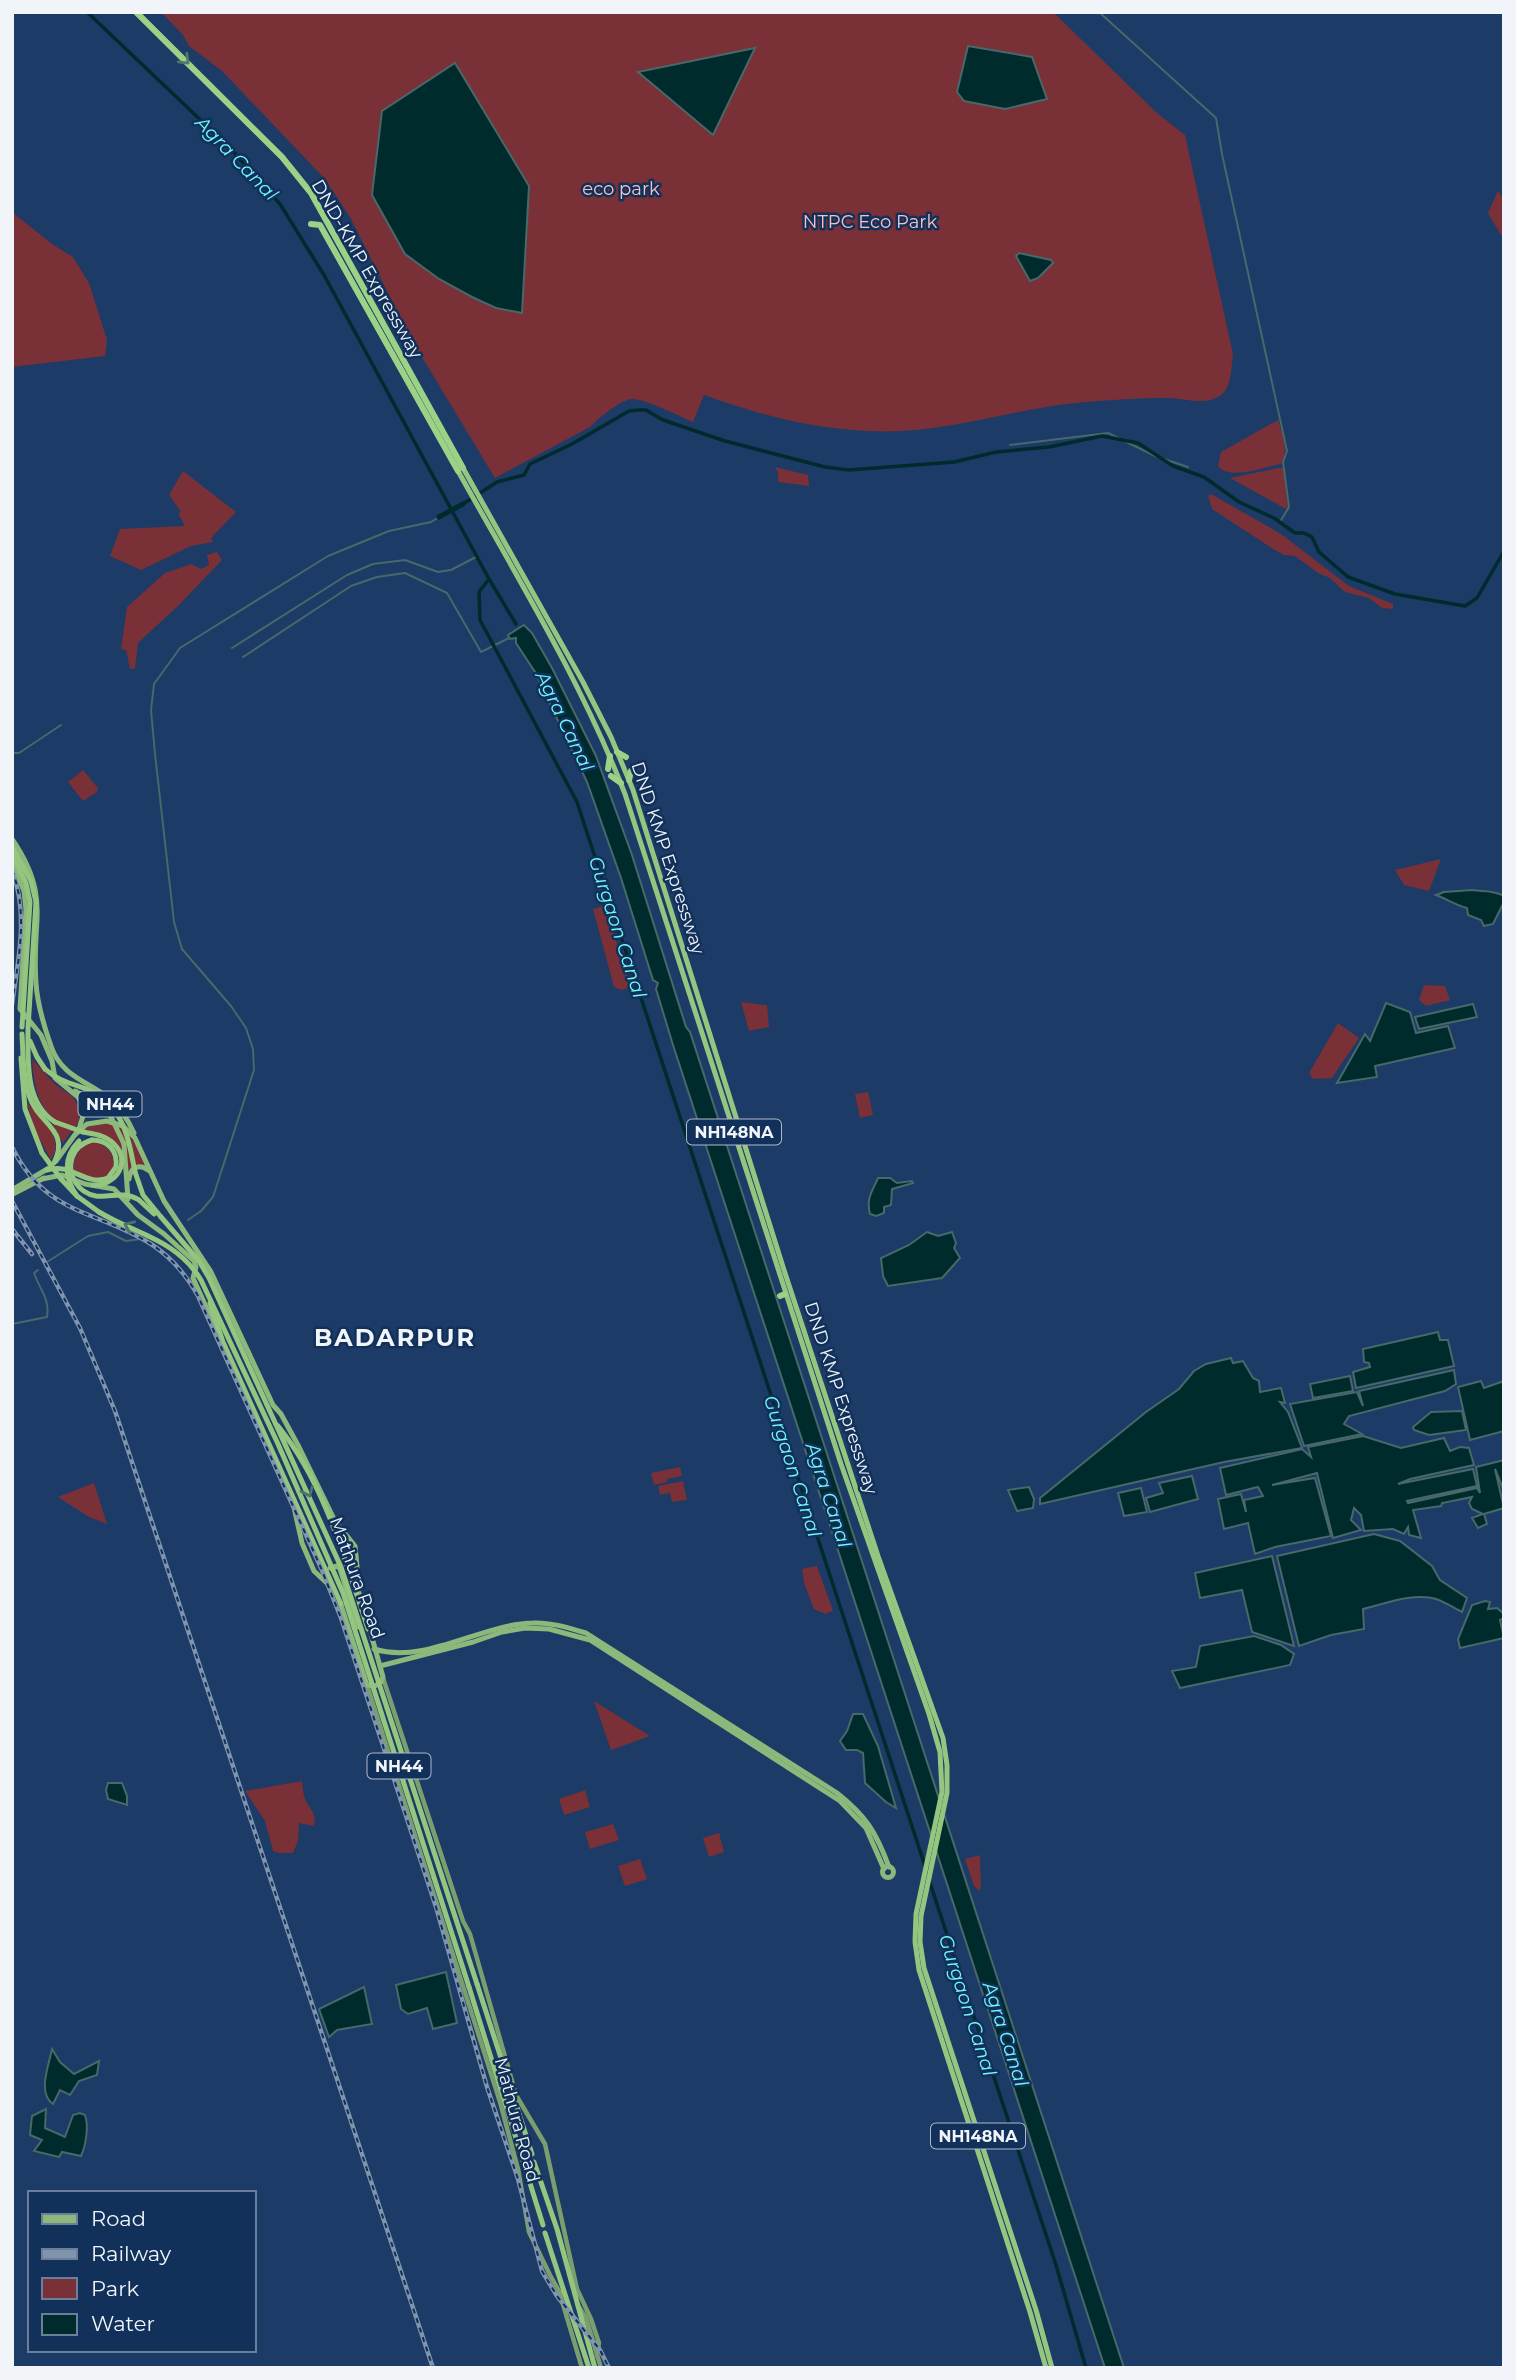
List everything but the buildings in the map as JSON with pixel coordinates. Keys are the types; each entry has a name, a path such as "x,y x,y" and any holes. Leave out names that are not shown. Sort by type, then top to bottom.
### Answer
{"highway":[{"name":"DND-KMP Expressway","path":"136,12 282,157 311,194 334,228 460,470"},
{"name":"DND-KMP Expressway","path":"311,224 320,225 460,470"},
{"name":"DND KMP Expressway","path":"460,470 583,682 629,780 756,1194 929,1714 942,1766 942,1792 916,1914 915,1942 919,1970 1052,2368"},
{"name":"DND KMP Expressway","path":"478,500 578,687 610,756 680,947"},
{"path":"617,752 625,757"},
{"path":"610,756 610,772 621,783"},
{"path":"629,780 631,771"},
{"name":"Mathura Road","path":"12,846 31,881 36,902 21,1085 32,1132 49,1165 77,1196 109,1217 174,1249 194,1269 278,1444 343,1593 543,2225"},
{"name":"Mathura Road","path":"12,854 21,868 30,902 25,1032 33,1051 48,1071 64,1082 100,1096 117,1113 126,1132 141,1190 204,1269 304,1483 350,1590 532,2154"},
{"path":"25,1032 25,1073 30,1100 39,1115 55,1132 59,1147 54,1163"},
{"path":"25,1032 31,1086 41,1110 59,1124 104,1137 116,1146 121,1162 117,1176 101,1185 64,1168 47,1170"},
{"path":"77,1196 67,1176 66,1166 70,1153 82,1139 90,1136 104,1137"},
{"path":"92,1182 108,1178 115,1172 117,1165 113,1149 99,1140 84,1143 74,1154 71,1172 78,1187 95,1195 123,1193 135,1197 177,1235"},
{"name":"DND KMP Expressway","path":"756,1194 783,1295 900,1624"},
{"path":"208,1297 217,1327 341,1604"},
{"path":"274,1420 302,1460 331,1521 368,1628"},
{"name":"Mathura Road","path":"534,2162 558,2229 595,2368"},
{"path":"545,2232 589,2368"},
{"name":"DND KMP Expressway","path":"1033,2311 1046,2368"}],"main road":[{"path":"12,839 33,873 37,891 36,986 51,1048 59,1063 71,1075 110,1099 122,1111 138,1142"},
{"path":"12,861 24,891 26,910 19,1003 27,1019 41,1035 54,1075 78,1097 83,1106 83,1116 76,1134"},
{"path":"20,986 36,986"},
{"path":"27,1019 37,1021 42,1012"},
{"path":"62,1085 97,1103 111,1117 124,1144 129,1206"},
{"path":"13,1192 39,1178 76,1134 88,1124 107,1121 127,1129 138,1142"},
{"name":"Mathura Road","path":"138,1142 172,1213 211,1272 273,1405 286,1424 335,1521 355,1546 356,1585 374,1649 472,1943 520,2104 545,2144 577,2289 599,2343 597,2356"},
{"path":"127,1193 129,1174 133,1168 142,1166 151,1172"},
{"name":"Mathura Road","path":"39,1178 64,1173 114,1189 129,1206 171,1240 196,1265 193,1276 195,1282 295,1507 300,1535 314,1571 329,1584 341,1604 501,2112 518,2169 529,2232 559,2291 582,2368"},
{"path":"13,1192 30,1182"},
{"path":"156,1228 169,1227 173,1221 172,1213"},
{"path":"195,1282 201,1286 208,1284 212,1279 211,1272"},
{"path":"328,1572 334,1566 340,1569 358,1627"},
{"path":"374,1649 399,1654 467,1639 501,1627 532,1623 574,1629 593,1636 787,1764"},
{"path":"350,1633 358,1627 368,1628"},
{"path":"380,1666 525,1628 549,1629 590,1640 614,1658 837,1793 863,1816 877,1836 887,1868"},
{"path":"367,1685 378,1685 383,1677"},
{"path":"451,1947 454,1939 462,1935 467,1936 472,1943"},
{"path":"459,1974 464,1979 471,1979 478,1976 479,1967"},
{"path":"559,2291 566,2295"},
{"path":"576,2304 586,2318 601,2368"}],"green space":[{"name":"NTPC Eco Park","path":"161,12 1053,12 1157,113 1185,135 1233,354 1228,384 1223,394 1212,400 1155,398 1086,402 903,431 845,430 817,426 760,413 704,395 693,422 653,404 631,399 603,415 590,427 495,478 411,339 350,217 324,178 222,71 189,46 183,35"},
{"path":"1498,191 1504,200 1504,240 1488,213"},
{"path":"12,212 73,257 89,283 107,340 105,356 12,367"},
{"path":"1278,420 1285,448 1281,464 1239,473 1223,470 1218,466 1221,452"},
{"path":"775,467 808,475 809,486 778,482"},
{"path":"1283,467 1288,510 1230,478"},
{"path":"183,471 236,512 211,538 213,542 191,546 141,570 110,556 120,529 185,526 178,513 181,512 169,495"},
{"path":"1211,494 1281,534 1349,586 1393,604 1393,609 1382,608 1369,598 1345,592 1330,578 1318,573 1295,556 1284,555 1273,549 1212,509 1208,496"},
{"path":"217,552 222,560 138,643 135,669 130,669 126,650 121,649 127,607 165,573 191,564 201,569 209,565 207,555"},
{"path":"83,770 98,788 97,792 83,801 68,782"},
{"path":"1441,859 1429,891 1404,885 1395,870"},
{"path":"605,906 631,987 622,990 614,987 593,909"},
{"path":"1424,985 1445,986 1450,1000 1426,1006 1419,1000"},
{"path":"741,1002 767,1005 769,1027 749,1031"},
{"path":"1338,1023 1359,1038 1332,1078 1313,1079 1309,1073"},
{"path":"32,1059 56,1085 72,1096 81,1109 78,1123 63,1143 53,1125 56,1121 44,1108 37,1093"},
{"path":"868,1092 873,1115 860,1118 855,1094"},
{"path":"26,1101 54,1136 55,1152 51,1160 36,1133"},
{"path":"111,1123 129,1135 146,1166 128,1170 126,1143 123,1154 111,1140 83,1130 92,1124"},
{"path":"96,1142 110,1151 113,1158 113,1170 104,1178 90,1177 74,1170 79,1151"},
{"path":"680,1467 682,1476 654,1485 651,1473"},
{"path":"683,1481 687,1500 672,1502 670,1493 660,1495 658,1486"},
{"path":"94,1483 107,1524 89,1517 58,1497"},
{"path":"817,1566 833,1611 825,1614 814,1609 804,1583 802,1569"},
{"path":"594,1701 650,1736 611,1750"},
{"path":"302,1781 305,1799 314,1815 314,1826 299,1823 298,1841 293,1853 273,1851 265,1821 245,1791"},
{"path":"585,1790 590,1807 564,1815 559,1799"},
{"path":"613,1824 619,1840 590,1849 585,1832"},
{"path":"719,1833 724,1852 709,1857 703,1838"},
{"path":"980,1855 979,1891 974,1886 965,1859"},
{"path":"640,1859 647,1879 625,1886 618,1866"}],"water":[{"path":"968,46 1032,57 1047,99 1005,109 964,101 957,92"},
{"path":"755,48 713,135 638,72"},
{"path":"455,63 529,186 522,313 496,308 472,297 439,279 405,254 372,195 382,111"},
{"path":"1019,253 1051,260 1053,263 1038,278 1030,281 1016,256"},
{"path":"524,625 532,633 552,668 596,756 632,855 1124,2368 1105,2368 673,1045 656,989 658,983 653,980 587,782 535,672 516,643 516,638 510,639 508,635"},
{"path":"1472,890 1504,896 1504,902 1493,924 1484,926 1481,920 1468,915 1467,908 1436,895"},
{"path":"1386,1003 1410,1012 1416,1033 1448,1026 1455,1048 1375,1066 1377,1077 1337,1083 1365,1034 1370,1041"},
{"path":"1473,1004 1477,1017 1419,1029 1415,1017"},
{"path":"878,1178 890,1178 897,1183 913,1183 892,1189 891,1205 884,1207 884,1213 876,1216 870,1214 869,1204"},
{"path":"927,1232 938,1236 952,1232 956,1243 954,1248 960,1258 942,1278 888,1286 883,1276 881,1258 909,1245"},
{"path":"1438,1332 1440,1340 1448,1340 1454,1366 1356,1388 1353,1372 1370,1367 1369,1363 1364,1362 1363,1349"},
{"path":"1231,1358 1233,1363 1243,1361 1253,1378 1259,1381 1260,1392 1281,1388 1285,1403 1280,1402 1288,1412 1302,1448 1224,1462 1040,1504 1040,1498 1146,1412 1179,1389 1194,1371 1206,1364"},
{"path":"1454,1370 1456,1384 1445,1391 1349,1416 1344,1424 1362,1434 1304,1446 1290,1404 1357,1392 1363,1406 1359,1391"},
{"path":"1350,1376 1353,1391 1313,1398 1310,1384"},
{"path":"1481,1381 1484,1388 1504,1381 1504,1431 1470,1440 1458,1387"},
{"path":"1462,1411 1466,1430 1429,1435 1414,1430 1413,1427 1431,1412"},
{"path":"1363,1436 1401,1448 1444,1438 1450,1451 1460,1447 1469,1448 1474,1465 1398,1484 1473,1469 1477,1486 1407,1501 1408,1503 1477,1488 1480,1493 1476,1467 1504,1460 1504,1491 1495,1469 1504,1508 1484,1514 1487,1524 1478,1528 1472,1518 1483,1514 1472,1509 1469,1503 1472,1497 1442,1503 1441,1506 1413,1510 1421,1538 1409,1535 1408,1527 1404,1534 1393,1529 1364,1531 1361,1515 1354,1508 1351,1520 1361,1530 1333,1538 1317,1473 1272,1485 1315,1478 1331,1536 1275,1547 1255,1554 1248,1523 1224,1529 1218,1499 1241,1494 1246,1512 1244,1500 1263,1496 1258,1487 1226,1495 1220,1468 1302,1449 1311,1457 1308,1447"},
{"path":"1192,1476 1198,1499 1150,1512 1146,1498 1163,1493 1159,1483"},
{"path":"1029,1487 1034,1499 1033,1508 1017,1511 1008,1490"},
{"path":"1141,1488 1147,1512 1124,1516 1118,1493"},
{"path":"1374,1534 1400,1541 1432,1566 1440,1580 1467,1598 1462,1612 1428,1597 1400,1600 1363,1609 1364,1629 1331,1635 1299,1646 1277,1556"},
{"path":"1272,1556 1294,1646 1252,1632 1242,1590 1200,1598 1195,1573"},
{"path":"1490,1602 1488,1609 1497,1608 1504,1614 1504,1618 1500,1620 1504,1638 1460,1648 1458,1639 1472,1605"},
{"path":"1254,1636 1281,1645 1294,1654 1290,1665 1180,1688 1172,1671 1196,1667 1200,1646"},
{"path":"853,1714 863,1714 878,1746 896,1808 865,1783 863,1753 846,1750 840,1741"},
{"path":"108,1783 122,1783 127,1805 108,1799"},
{"path":"446,1972 457,2023 433,2029 427,2008 408,2014 401,2009 396,1985"},
{"path":"364,1987 372,2024 337,2030 329,2037 319,2009"},
{"path":"52,2049 60,2062 74,2074 99,2061 97,2075 79,2081 70,2095 60,2090 53,2104 48,2099 45,2086"},
{"path":"46,2109 45,2128 65,2137 73,2115 85,2115 86,2136 81,2156 62,2152 59,2157 34,2151 42,2140 30,2135 32,2116"}],"waterway":[{"name":"Agra Canal","path":"87,12 230,148 280,204 324,275 516,624"},
{"path":"1099,12 1216,118 1287,451 1283,462 1289,507 1280,522"},
{"path":"463,504 497,482 524,475 530,464 572,444 629,411 646,410 663,420 725,441 825,467 849,470 954,462 996,452 1049,447 1102,436 1138,443 1173,466 1204,477 1239,502 1274,518 1295,533 1312,537 1319,552 1348,577 1395,594 1465,606 1477,598 1504,551"},
{"path":"1010,445 1108,433 1155,456 1188,467"},
{"name":"Agra Canal","path":"439,517 463,504"},
{"path":"188,1220 201,1211 213,1197 254,1070 253,1049 246,1028 231,1006 182,949 174,922 151,710 154,684 180,648 328,556 389,531 431,522 439,517"},
{"path":"232,648 347,575 373,564 405,560 438,572 451,570 476,557"},
{"path":"243,657 351,586 377,577 405,573 447,593 481,652 509,638"},
{"name":"Gurgaon Canal","path":"489,579 479,592 480,620 577,802 925,1866"},
{"path":"12,753 19,753 61,725"},
{"path":"47,1262 88,1236 108,1232 126,1241 148,1238"},
{"path":"12,1324 47,1317 46,1300 34,1273 38,1270"},
{"name":"Gurgaon Canal","path":"929,1880 1056,2265 1086,2368"}],"railway":[{"path":"12,870 21,920 12,1005"},
{"path":"12,1147 25,1170 56,1199 151,1244 178,1267 198,1296 341,1618 436,1907 487,2087 518,2179 542,2271 557,2296 600,2350 609,2368"},
{"path":"12,1201 80,1328 115,1411 433,2368"},
{"path":"12,1229 32,1254"}],"district":[{"name":"BADARPUR","path":"395,1338"}],"park label":[{"name":"eco park","path":"621,189"}]}
